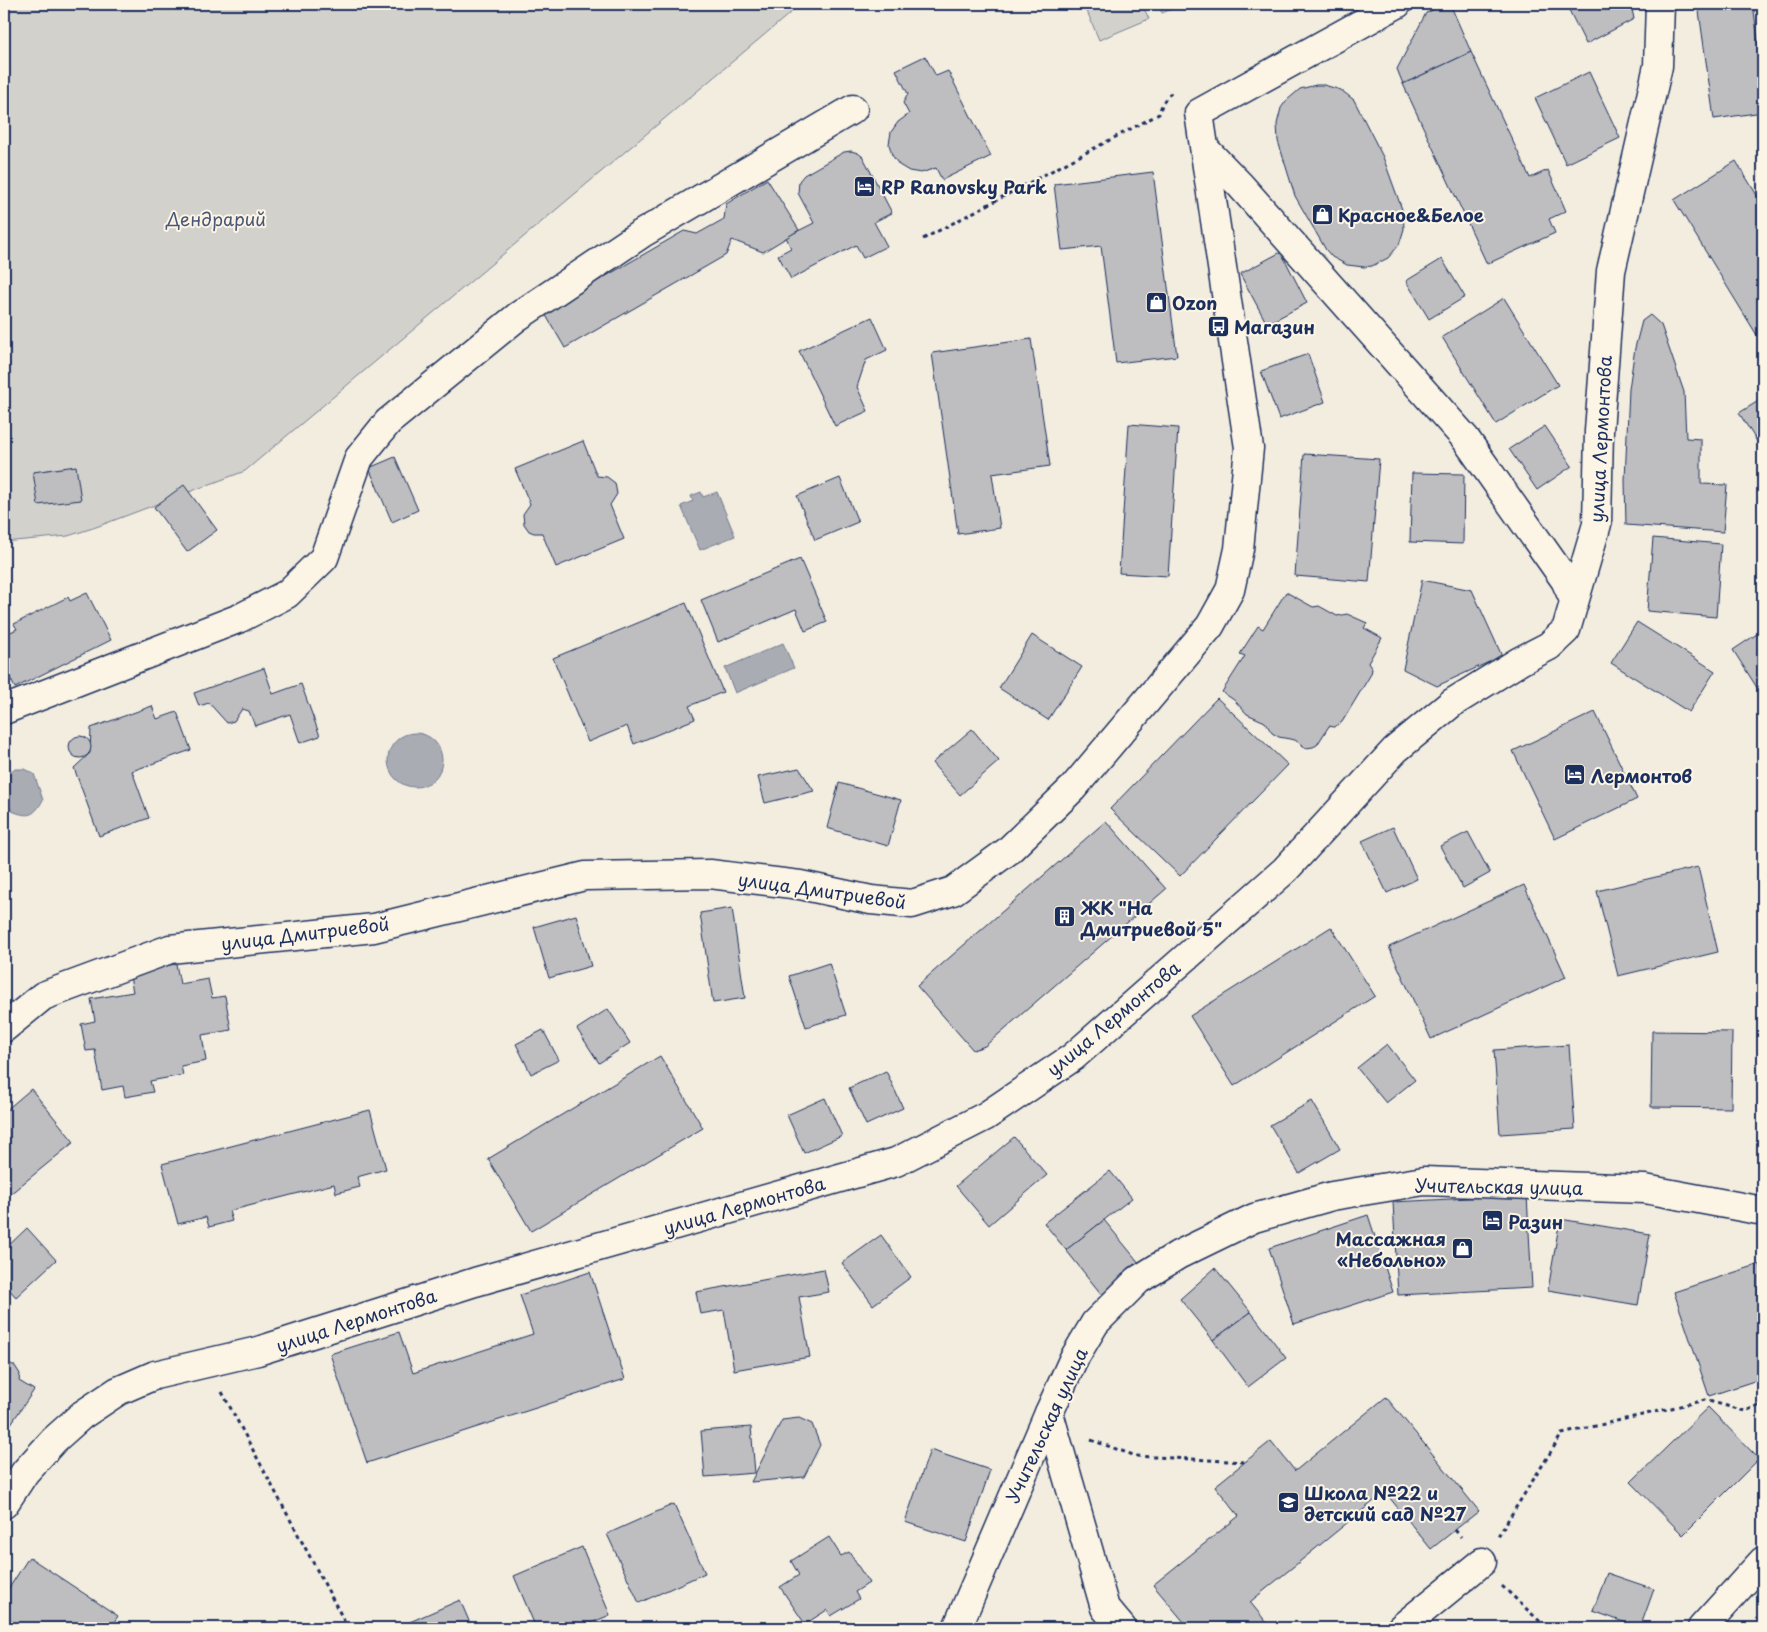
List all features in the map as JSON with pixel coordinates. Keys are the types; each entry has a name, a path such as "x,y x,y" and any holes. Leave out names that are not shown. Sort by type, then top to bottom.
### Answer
{"street":[{"name":"улица Дмитриевой","path":"4,1028 43,996 170,949 374,928 585,876 710,874 800,886 871,900 912,904 953,891 1008,851 1074,788 1210,626 1230,590 1238,549 1249,448 1199,113 1397,4"},
{"name":"улица Лермонтова","path":"4,1504 25,1472 54,1440 82,1415 118,1391 155,1375 258,1351 475,1282 896,1162 986,1116 1073,1057 1285,870 1395,750 1452,703 1520,661 1549,646 1566,630 1597,524 1599,431 1612,270 1658,66 1660,4"},
{"path":"4,710 240,618 287,594 324,558 359,458 388,422 516,317 641,234 853,109"},
{"path":"1204,150 1240,185 1465,438 1565,580 1574,600"},
{"name":"Учительская улица","path":"957,1628 1050,1420 1073,1360 1095,1323 1138,1280 1178,1255 1254,1218 1332,1196 1424,1181 1644,1189 1763,1211"},
{"path":"1050,1420 1105,1608 1122,1628"},
{"path":"1702,1628 1763,1560"},
{"path":"1401,1628 1482,1562"}],"path":[{"path":"924,239 1159,114"},
{"path":"206,1363 348,1628"},
{"path":"1482,1562 1562,1434 1705,1400 1745,1411 1763,1404"},
{"path":"1050,1420 1136,1456 1245,1462"}],"green space":[{"name":"Дендрарий","path":"4,4 801,4 245,471 68,536 4,542"},
{"path":"1084,4 1142,4 1149,19 1099,40"},
{"path":"1158,4 1184,4 1162,13"}],"shaded area":[{"path":"701,492 703,497 717,492 735,536 700,550 681,506 693,501 691,496"},
{"path":"783,643 794,668 735,693 725,668"},
{"path":"410,733 420,733 430,737 438,745 442,760 438,775 430,783 420,787 410,787 400,783 392,775 388,765 388,755 392,745 400,737"},
{"path":"15,769 24,769 34,774 43,800 34,812 27,815 12,811 7,799 5,788 7,778"}],"building":[{"path":"1450,4 1471,52 1403,84 1397,69 1426,13"},
{"path":"1566,4 1631,4 1634,19 1586,44"},
{"path":"1698,4 1753,4 1763,77 1763,112 1714,119"},
{"path":"1471,52 1530,178 1548,170 1566,211 1549,219 1555,233 1487,264 1403,84"},
{"path":"925,56 936,76 948,71 991,156 942,180 936,168 921,173 909,171 899,165 892,155 889,144 891,132 898,122 909,114 903,103 908,94 896,70"},
{"path":"1589,72 1620,138 1566,164 1535,98"},
{"path":"1324,85 1341,90 1354,100 1383,157 1403,212 1404,229 1399,245 1388,258 1372,266 1347,265 1332,257 1295,196 1278,141 1277,124 1281,108 1286,101 1300,89"},
{"path":"851,151 863,157 892,213 874,222 887,246 863,258 856,245 791,279 778,255 791,248 786,237 814,223 798,193 799,181 804,175 844,152"},
{"path":"1736,161 1763,205 1763,345 1674,200"},
{"path":"1153,172 1177,356 1116,363 1101,246 1062,250 1054,184"},
{"path":"767,179 799,230 763,252 732,240 726,255 565,348 544,312 684,231 697,234 724,219 726,204"},
{"path":"1281,252 1307,303 1267,324 1240,274"},
{"path":"1442,259 1465,297 1429,319 1406,281"},
{"path":"1504,298 1558,385 1496,424 1442,337"},
{"path":"1650,315 1661,325 1684,392 1686,438 1701,439 1701,484 1727,485 1723,532 1626,525 1625,480 1629,389 1635,348 1642,321"},
{"path":"872,317 887,350 866,360 857,387 868,411 835,426 799,351"},
{"path":"1031,339 1050,466 992,474 1000,528 958,534 932,353"},
{"path":"1308,354 1325,402 1279,419 1261,371"},
{"path":"1760,400 1763,406 1763,451 1739,413"},
{"path":"1129,424 1178,428 1168,576 1119,573"},
{"path":"1545,426 1572,466 1537,490 1509,449"},
{"path":"583,441 597,476 607,477 615,483 617,494 610,505 624,539 556,567 542,533 529,531 524,524 523,514 530,504 515,469"},
{"path":"1304,454 1379,459 1369,582 1295,576"},
{"path":"395,457 418,510 392,522 369,468"},
{"path":"76,466 81,500 38,505 33,472"},
{"path":"1412,473 1464,474 1463,544 1410,542"},
{"path":"840,478 858,522 815,540 797,496"},
{"path":"184,485 217,530 187,552 154,507"},
{"path":"1653,538 1721,544 1716,617 1647,611"},
{"path":"800,559 827,622 805,631 796,609 718,642 701,600"},
{"path":"1422,580 1472,590 1502,656 1437,686 1403,669"},
{"path":"1286,592 1313,607 1319,606 1337,616 1347,614 1367,623 1364,628 1382,638 1368,663 1372,669 1371,674 1342,722 1334,727 1329,726 1317,745 1313,747 1306,748 1295,740 1279,737 1272,733 1265,722 1247,714 1234,700 1222,692 1245,656 1240,654 1258,626 1263,629"},
{"path":"87,593 111,640 15,688 4,666 4,635 17,629 14,624 68,597 70,601"},
{"path":"686,603 723,692 689,706 695,719 634,744 627,726 588,742 553,658"},
{"path":"1637,622 1715,671 1689,712 1611,663"},
{"path":"1763,630 1763,697 1733,650"},
{"path":"1032,635 1082,667 1048,720 999,688"},
{"path":"264,668 273,694 301,684 320,736 300,743 290,714 255,726 249,711 242,709 234,721 227,723 209,703 199,706 194,693"},
{"path":"1217,698 1288,765 1180,876 1110,809"},
{"path":"152,706 157,719 177,712 191,750 132,771 149,818 99,836 74,768 90,753 91,728"},
{"name":"Лермонтов","path":"1595,712 1637,799 1555,839 1513,751"},
{"path":"972,729 999,761 960,795 932,763"},
{"path":"80,736 88,739 91,747 88,755 80,758 72,755 69,747 72,739"},
{"path":"799,768 814,791 765,803 758,777"},
{"path":"839,783 901,800 888,846 827,828"},
{"name":"ЖК \"На Дмитриевой 5\"","path":"1106,821 1166,889 985,1046 973,1050 917,986"},
{"path":"1393,827 1417,879 1387,893 1362,841"},
{"path":"1468,832 1490,873 1463,888 1440,846"},
{"path":"1698,867 1718,952 1618,976 1597,891"},
{"path":"1524,885 1566,977 1431,1039 1389,947"},
{"path":"732,908 745,998 713,1003 700,913"},
{"path":"576,915 591,966 549,978 534,927"},
{"path":"1331,927 1375,996 1234,1086 1190,1016"},
{"path":"829,963 846,1015 806,1027 789,976"},
{"path":"176,964 180,984 208,979 212,998 225,996 231,1030 202,1035 206,1061 181,1066 183,1075 150,1081 153,1092 125,1097 123,1086 102,1090 95,1050 86,1051 81,1024 95,1021 91,999 133,992 129,972"},
{"path":"608,1009 630,1043 599,1063 577,1029"},
{"path":"543,1030 559,1060 531,1074 516,1044"},
{"path":"1652,1031 1732,1032 1731,1108 1651,1107"},
{"path":"1387,1044 1415,1080 1386,1103 1357,1068"},
{"path":"1569,1045 1575,1129 1500,1134 1494,1050"},
{"path":"660,1056 703,1128 531,1231 488,1159"},
{"path":"886,1071 903,1108 866,1125 849,1088"},
{"path":"31,1089 74,1142 4,1199 4,1112"},
{"path":"825,1098 842,1136 804,1153 787,1115"},
{"path":"1312,1101 1340,1149 1299,1173 1270,1125"},
{"path":"370,1110 386,1169 357,1177 360,1187 336,1193 334,1184 229,1211 232,1221 209,1227 206,1217 178,1224 162,1164"},
{"path":"1014,1137 1047,1175 989,1225 956,1186"},
{"path":"1110,1171 1132,1198 1066,1250 1044,1223"},
{"path":"1527,1195 1532,1288 1398,1295 1393,1202"},
{"path":"1368,1215 1393,1292 1294,1324 1269,1248"},
{"path":"1560,1219 1650,1234 1638,1305 1548,1290"},
{"path":"1104,1220 1140,1264 1102,1295 1066,1250"},
{"path":"27,1228 56,1260 16,1297 4,1284 4,1250"},
{"path":"881,1235 911,1277 873,1305 842,1263"},
{"path":"1760,1264 1763,1274 1763,1378 1709,1396 1674,1292"},
{"path":"1215,1268 1251,1312 1213,1340 1180,1299"},
{"path":"824,1269 829,1292 799,1297 810,1357 734,1370 724,1310 700,1314 696,1292"},
{"path":"590,1272 625,1379 367,1463 330,1354 399,1332 413,1373 533,1334 520,1295"},
{"path":"1251,1312 1286,1358 1248,1387 1213,1340"},
{"path":"4,1363 15,1366 20,1374 19,1381 34,1390 4,1434"},
{"path":"1386,1397 1479,1511 1431,1549 1385,1492 1250,1602 1271,1628 1189,1628 1153,1585 1239,1516 1215,1486 1271,1441 1295,1471"},
{"path":"1708,1407 1759,1459 1683,1535 1631,1482"},
{"path":"799,1418 812,1424 820,1445 804,1477 751,1482 782,1420"},
{"path":"751,1427 755,1473 705,1477 701,1431"},
{"path":"930,1450 990,1470 966,1542 905,1522"},
{"path":"674,1504 705,1573 639,1603 607,1534"},
{"path":"829,1537 841,1556 849,1552 869,1583 855,1592 859,1599 831,1616 827,1610 805,1624 780,1587 799,1575 791,1561"},
{"path":"582,1547 610,1615 579,1628 536,1628 514,1576"},
{"path":"29,1557 118,1616 110,1628 4,1628 4,1596"},
{"path":"1607,1573 1654,1589 1640,1628 1593,1611"},
{"path":"460,1600 472,1628 396,1628"}],"place":[{"name":"RP Ranovsky Park","path":"865,186"},
{"name":"Красное&Белое","path":"1322,214"},
{"name":"Ozon","path":"1156,302"},
{"name":"Магазин","path":"1218,326"},
{"name":"Лермонтов","path":"1575,775"},
{"name":"ЖК \"На Дмитриевой 5\"","path":"1065,917"},
{"name":"Разин","path":"1492,1221"},
{"name":"Массажная «Небольно»","path":"1462,1248"},
{"name":"Школа №22 и детский сад №27","path":"1288,1502"}]}
